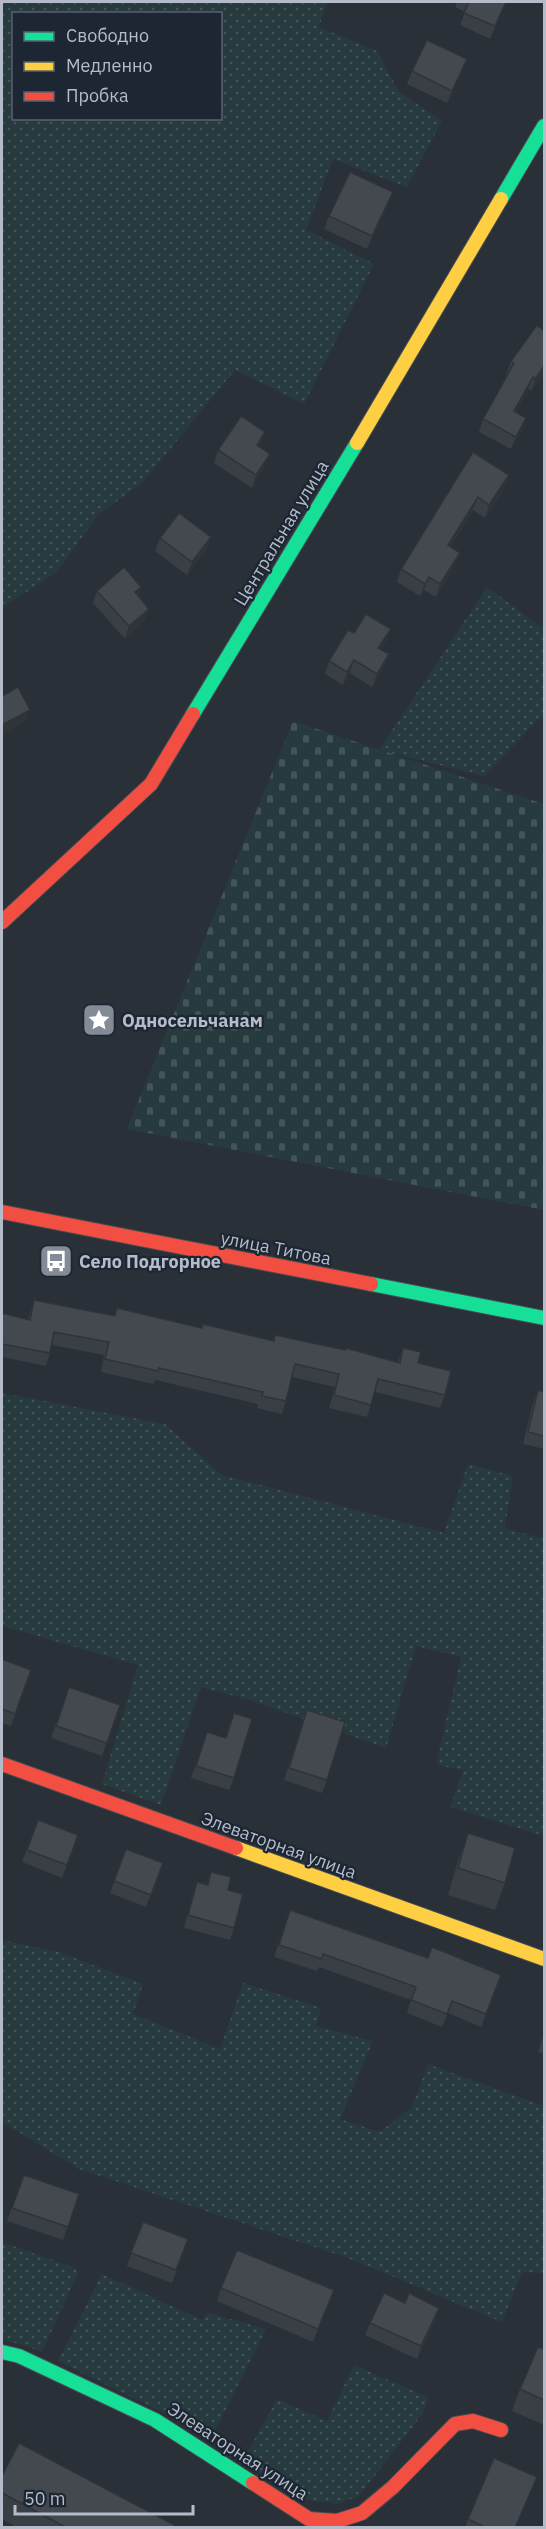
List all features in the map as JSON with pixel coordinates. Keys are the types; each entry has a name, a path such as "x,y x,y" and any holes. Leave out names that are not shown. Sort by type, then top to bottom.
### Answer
{"street":[{"name":"Центральная улица","path":"2,922 151,784 383,400 544,126"},
{"name":"улица Титова","path":"2,1212 544,1318"},
{"name":"Элеваторная улица","path":"2,1764 544,1959"},
{"name":"Элеваторная улица","path":"2,2352 19,2356 155,2420 309,2519 337,2522 362,2512 393,2487 455,2424 473,2421 501,2430"}],"green space":[{"path":"2,2 327,2 319,27 377,51 399,92 442,121 407,187 333,159 306,230 374,264 304,404 235,370 143,482 97,516 58,571 2,608"},
{"path":"487,587 544,629 544,714 484,776 379,750"},
{"path":"293,721 544,804 544,1210 127,1129"},
{"path":"2,1393 165,1424 222,1475 444,1533 468,1464 513,1476 505,1528 544,1539 544,1836 450,1807 463,1771 436,1764 461,1657 416,1646 386,1748 250,1700 201,1687 161,1805 102,1784 138,1665 2,1626"},
{"path":"2,1940 59,1952 143,1984 133,2014 220,2049 243,1983 321,2008 316,2026 373,2041 340,2119 380,2132 412,2107 428,2064 544,2106 543,2273 522,2272 502,2322 348,2258 79,2169 2,2122"},
{"path":"2,2242 75,2268 78,2273 42,2352 2,2340"},
{"path":"102,2274 202,2320 208,2313 266,2329 212,2437 58,2361"},
{"path":"354,2365 428,2397 424,2412 359,2496 337,2504 308,2500 242,2462 277,2399 327,2421"}],"building":[{"path":"469,2 506,2 495,26 464,13"},
{"path":"427,40 467,59 452,91 412,71"},
{"path":"350,172 393,192 372,236 329,216"},
{"path":"537,325 543,330 544,328 544,366 535,379 533,377 514,411 526,418 516,437 483,419 514,363 511,361"},
{"path":"241,416 265,432 257,445 270,454 256,475 218,450"},
{"path":"473,452 509,475 489,505 478,497 448,545 460,553 440,584 429,577 425,584 401,569"},
{"path":"179,513 211,537 192,562 160,538"},
{"path":"124,567 141,587 135,592 149,609 129,626 97,591"},
{"path":"366,614 391,629 378,648 389,654 377,674 354,660 347,672 329,661 348,630 354,633"},
{"path":"18,687 30,710 2,725 2,696"},
{"path":"34,1300 115,1316 117,1308 202,1328 203,1324 274,1341 275,1335 345,1350 346,1348 400,1363 403,1348 421,1352 418,1363 451,1371 445,1395 378,1379 371,1405 334,1395 339,1374 295,1364 286,1401 262,1396 263,1392 159,1368 158,1371 105,1359 109,1342 54,1332 50,1353 2,1344 2,1313 30,1320"},
{"path":"538,1390 544,1392 544,1436 528,1432"},
{"path":"2,1659 31,1670 15,1714 2,1709"},
{"path":"69,1687 120,1705 107,1743 56,1726"},
{"path":"307,1710 345,1722 327,1780 289,1768"},
{"path":"234,1713 252,1719 234,1778 196,1766 207,1732 226,1738"},
{"path":"38,1820 78,1835 67,1865 27,1850"},
{"path":"468,1833 515,1848 505,1883 458,1868"},
{"path":"126,1849 163,1863 151,1895 114,1881"},
{"path":"211,1872 231,1877 228,1890 243,1894 234,1928 188,1915 197,1882 208,1885"},
{"path":"290,1910 428,1958 432,1947 501,1975 486,2014 452,2001 447,2014 411,2000 416,1987 323,1954 322,1959 279,1945"},
{"path":"24,2175 79,2194 68,2227 12,2208"},
{"path":"143,2222 188,2239 176,2270 131,2253"},
{"path":"237,2250 334,2290 318,2329 221,2288"},
{"path":"384,2293 405,2303 409,2293 439,2308 421,2346 370,2323"},
{"path":"538,2347 544,2349 544,2400 520,2389"},
{"path":"19,2443 178,2528 67,2528 2,2493 2,2476"},
{"path":"494,2458 537,2477 515,2528 487,2528 468,2519"}],"traffic: fast":[{"path":"501,199 544,126"},
{"path":"193,714 357,443"},
{"path":"371,1284 544,1318"},
{"path":"2,2352 19,2356 155,2420 253,2483"}],"traffic: slow":[{"path":"357,443 501,199"},
{"path":"236,1848 544,1959"}],"traffic: jam":[{"path":"2,922 151,784 193,714"},
{"path":"2,1212 371,1284"},
{"path":"2,1764 236,1848"},
{"path":"253,2483 309,2519 337,2521 362,2513 393,2487 455,2424 473,2421 501,2430"}],"place":[{"name":"Односельчанам","path":"99,1020"},
{"name":"Село Подгорное","path":"56,1261"}]}
